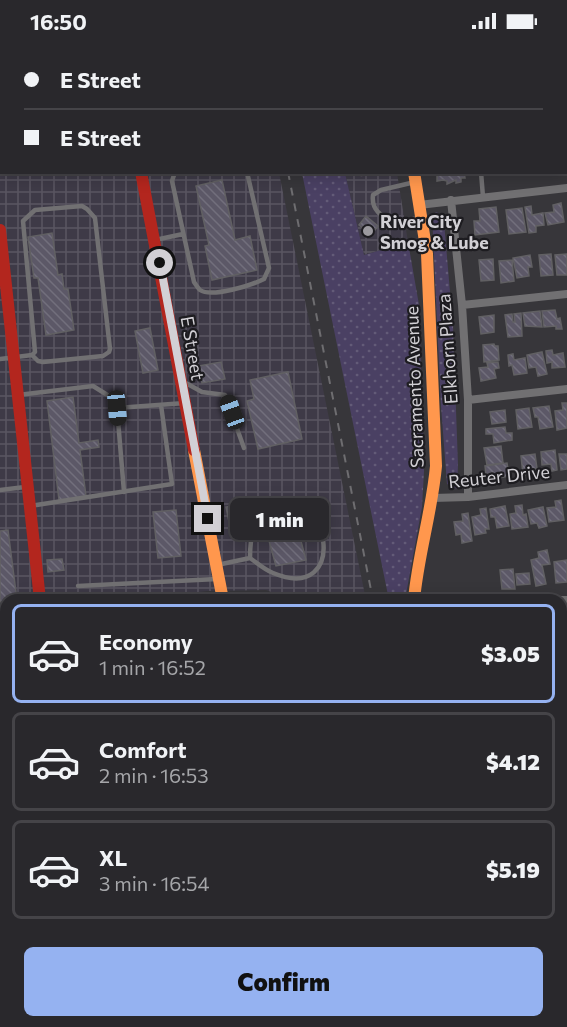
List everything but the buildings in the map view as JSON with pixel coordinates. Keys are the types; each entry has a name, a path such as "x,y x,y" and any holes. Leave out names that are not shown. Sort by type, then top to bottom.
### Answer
{"street":[{"name":"E Street","path":"141,174 222,594"},
{"name":"Sacramento Avenue","path":"414,594 416,575 433,498 435,423 427,254 415,177"},
{"path":"420,212 450,200 567,188"},
{"name":"Elkhorn Plaza","path":"450,200 462,305 468,400 468,497"},
{"path":"0,230 39,594"},
{"path":"462,305 567,294"},
{"path":"468,400 567,389"},
{"name":"Reuter Drive","path":"433,498 468,497 567,486"}],"lane":[{"path":"174,174 172,181 194,282 201,290 212,293 254,285 264,279 269,268 247,174"},
{"path":"481,174 483,197"},
{"path":"415,177 381,190 374,195 372,203 374,208 394,222 420,212"},
{"path":"82,206 87,208 94,218 109,352 103,356 43,362 38,361 32,355 34,352 23,221 35,210 82,206"},
{"path":"155,240 183,234"},
{"path":"0,359 32,355"},
{"path":"181,381 202,392 225,395 244,448"},
{"path":"18,395 93,386 110,396 117,408 124,492"},
{"path":"117,408 185,403"},
{"path":"30,506 172,484 161,405"},
{"path":"0,490 28,487"},
{"path":"217,565 250,558 272,573 300,580 310,577 318,570 322,560 321,534 317,520 309,510 297,503 281,502 267,509 257,522 250,538 250,558"},
{"path":"78,586 219,579"}],"shaded area":[{"path":"0,174 279,174 365,594 276,594 266,590 181,594 0,594"},
{"path":"302,174 345,174 364,255 408,242 419,305 424,471 422,507 406,594 388,594"},
{"path":"345,174 397,174 408,242 364,255"},
{"path":"437,212 444,222 453,327 457,489 447,484 441,406 432,214"}],"railway":[{"path":"288,174 372,594"}],"traffic: slow":[{"path":"414,174 427,254 436,466 415,594"},
{"path":"194,450 222,594"}],"traffic: jam":[{"path":"141,174 194,450"},
{"path":"0,230 39,594"}],"place":[{"name":"River City Smog & Lube","path":"368,231"}],"route":[{"path":"160,263 208,519"}]}
